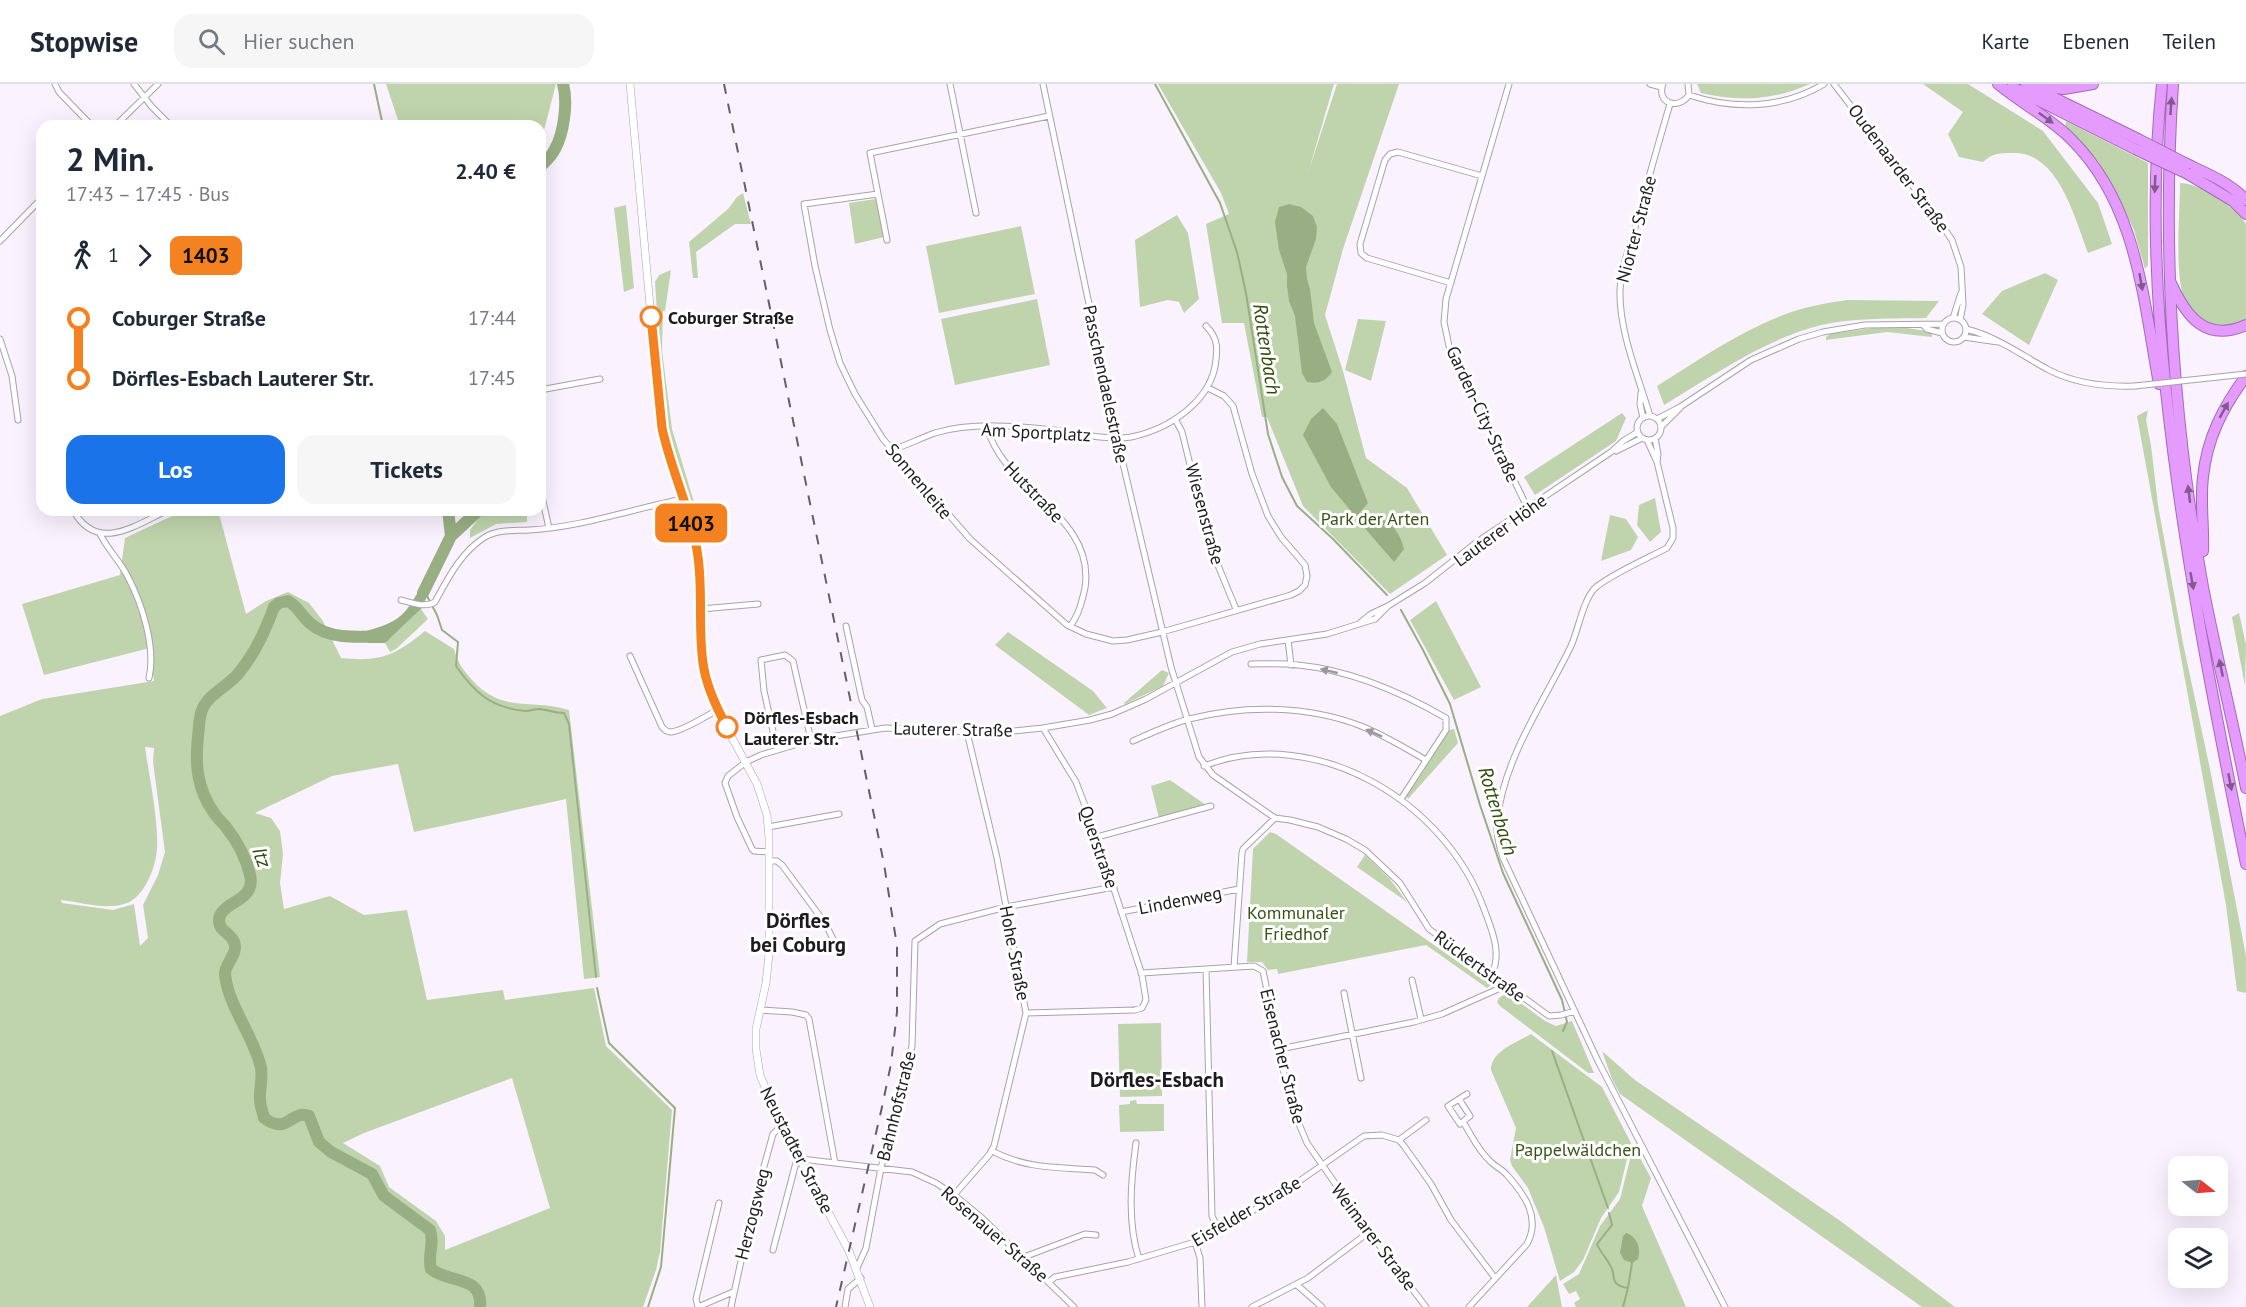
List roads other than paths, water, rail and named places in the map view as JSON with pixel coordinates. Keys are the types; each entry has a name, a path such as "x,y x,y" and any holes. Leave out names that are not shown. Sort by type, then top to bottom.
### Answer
{"highway":[{"path":"1998,84 2050,120 2072,140 2104,179 2117,204 2135,253 2169,428"},
{"path":"2006,84 2187,169 2220,180 2246,200"},
{"path":"2027,84 2137,144"},
{"path":"2027,84 2064,89 2093,84"},
{"path":"2162,84 2157,128 2155,213 2161,350 2169,428 2192,585 2246,864"},
{"path":"2173,84 2169,139 2168,276 2179,418 2201,572 2246,788"},
{"path":"2187,169 2233,201 2246,214"},
{"path":"2168,276 2189,317 2221,330 2237,329 2246,325"},
{"path":"2201,572 2204,536 2203,478 2208,447 2214,428 2224,409 2246,375"}],"street":[{"path":"56,84 58,92 86,120"},
{"path":"134,84 165,120"},
{"path":"121,120 158,84"},
{"path":"630,84 662,428 693,529 698,556 703,665 717,710 678,729 666,731 662,727 630,656"},
{"path":"951,84 976,213"},
{"name":"Passchendaelestraße","path":"1043,84 1117,438 1176,683"},
{"name":"Garden-City-Straße","path":"1509,84 1451,283 1445,306 1444,322 1449,346 1528,509"},
{"path":"1650,84 1662,85 1662,97 1670,104 1682,103 1689,95 1688,84"},
{"path":"1689,95 1726,105 1765,104 1800,96 1824,84"},
{"name":"Oudenaarder Straße","path":"1834,84 1948,234 1960,260 1963,305 1960,320"},
{"name":"Niorter Straße","path":"1653,418 1641,391 1622,312 1621,284 1670,104"},
{"path":"887,240 870,153 1049,116"},
{"path":"1451,283 1367,258 1361,254 1360,244 1385,160 1390,154 1398,152 1482,176"},
{"name":"Sonnenleite","path":"878,194 804,204 818,276 840,363 855,394 892,450 970,539 1070,626 1086,634 1113,641 1162,632 1296,593 1305,585 1307,572 1301,558 1281,537 1268,516 1252,474 1233,406 1224,396 1209,388"},
{"path":"0,241 36,204"},
{"name":"Oudenaarder Straße","path":"1953,318 1961,292"},
{"path":"1657,462 1642,437 1638,423 1643,418 1653,418 1680,407 1745,364 1799,339 1823,332 1865,325 1943,324 1953,318 1960,320 1966,329 1987,334 2070,379 2112,387 2246,375"},
{"path":"1942,333 1943,324"},
{"path":"1923,325 1927,329 1942,333 1951,342 1964,337 1966,329"},
{"path":"1206,326 1216,338 1217,352 1216,367 1209,388"},
{"path":"1964,337 2002,343"},
{"path":"0,339 12,376 18,420"},
{"path":"546,389 600,379"},
{"name":"Am Sportplatz","path":"892,450 936,433 987,427 1050,429 1117,438 1133,437 1175,419 1197,402 1209,388"},
{"name":"Niorter Straße","path":"1641,391 1640,404 1643,418"},
{"path":"1642,437 1655,438 1660,433 1661,427 1680,407"},
{"path":"1653,418 1661,427"},
{"name":"Wiesenstraße","path":"1175,419 1182,432 1210,546 1236,609"},
{"name":"Hutstraße","path":"987,427 1007,467 1058,513 1076,538 1083,560 1085,583 1082,602 1075,621 1070,626"},
{"name":"Lauterer Höhe","path":"1388,606 1438,574 1469,548 1611,453 1623,441 1642,437"},
{"path":"1655,438 1657,462 1674,532 1671,544 1601,584 1590,595 1570,647 1519,748 1501,802 1497,822 1500,848 1556,970 1572,1012 1725,1307"},
{"path":"401,600 429,604 462,557 483,538 506,531 549,528 623,514 683,499"},
{"path":"546,515 549,528"},
{"path":"78,516 85,526 100,534 116,534 155,516"},
{"path":"100,534 108,550 121,564 129,578 140,606 149,643 149,678"},
{"path":"701,609 758,604"},
{"name":"Lauterer Straße","path":"746,762 777,749 811,740 872,729 994,733 1043,728 1112,714 1176,683 1232,652 1260,644 1328,634 1360,623 1371,614 1388,606"},
{"path":"846,626 862,699 867,707 872,729"},
{"path":"1288,640 1291,665"},
{"path":"777,749 764,691 761,660 785,655 793,661 811,740"},
{"path":"1251,664 1291,665 1331,671 1400,694 1446,718 1446,729 1401,799"},
{"name":"Rückertstraße","path":"1176,683 1186,720 1204,766 1213,775 1275,818 1318,827 1346,838 1365,850 1400,883 1429,929 1549,1016 1572,1012"},
{"path":"1133,741 1186,720 1218,712 1251,709 1326,716 1360,726 1426,760"},
{"name":"Neustadter Straße","path":"717,710 746,762 764,804 768,827 768,963 756,1029 760,1075 782,1125 857,1269 870,1307"},
{"name":"Querstraße","path":"1026,1014 1142,1008 1146,1000 1142,973 1098,837 1076,782 1043,728"},
{"name":"Hohe Straße","path":"954,1195 992,1151 1026,1014 1006,908 967,732"},
{"path":"1204,766 1223,758 1250,755 1289,756 1317,761 1358,774 1376,782 1401,799 1417,811 1451,847 1472,880 1494,939 1497,956 1492,974"},
{"path":"746,762 728,776 725,783 736,818 752,849 783,865 825,923 835,943"},
{"path":"1098,837 1211,806"},
{"path":"768,827 839,814"},
{"path":"1142,973 1234,967 1243,849 1275,818"},
{"path":"1006,908 1114,887"},
{"name":"Lindenweg","path":"1121,912 1239,889"},
{"name":"Bahnhofstraße","path":"857,1269 866,1248 881,1168 912,1046 915,941 940,924 1006,908"},
{"name":"Eisenacher Straße","path":"1234,967 1254,966 1263,971 1294,1113 1307,1143 1322,1166"},
{"path":"1206,969 1212,1216 1218,1229"},
{"path":"1412,980 1421,1019"},
{"path":"1280,1049 1442,1014 1507,985"},
{"path":"1344,993 1360,1078"},
{"path":"760,1010 792,1012 809,1019 835,1163"},
{"path":"1467,1094 1448,1106 1488,1159 1506,1174 1528,1205 1534,1220 1532,1236 1527,1244 1468,1307"},
{"path":"1459,1099 1470,1116 1462,1122"},
{"path":"1425,1120 1399,1140 1431,1184 1451,1220 1496,1278"},
{"name":"Herzogsweg","path":"731,1307 753,1206 773,1134 782,1125"},
{"name":"Eisfelder Straße","path":"1049,1282 1055,1277 1139,1259 1195,1242 1254,1210 1364,1136 1382,1135 1399,1140"},
{"path":"1136,1143 1132,1197 1139,1259"},
{"path":"992,1151 1026,1165 1095,1170 1103,1175"},
{"path":"773,1250 800,1156"},
{"name":"Rosenauer Straße","path":"800,1156 922,1176 954,1195 1024,1257 1074,1307"},
{"name":"Weimarer Straße","path":"1322,1166 1426,1307"},
{"path":"719,1203 696,1299 698,1307 733,1292"},
{"path":"1252,1307 1298,1285 1370,1232"},
{"path":"1024,1257 1085,1234 1096,1235"},
{"path":"1195,1242 1200,1258 1202,1307"},
{"path":"845,1307 848,1289 861,1278"},
{"path":"1298,1285 1322,1307"}],"waterway":[{"path":"374,84 382,120"},
{"name":"Itz","path":"546,160 558,142 563,126 565,108 563,84"},
{"name":"Rottenbach","path":"1155,84 1220,203 1237,252 1246,293 1268,434 1282,477 1297,506 1333,539 1387,595"},
{"name":"Itz","path":"423,593 451,536 449,516"},
{"name":"Itz","path":"451,536 473,516"},
{"path":"426,594 442,630 458,642 456,666 477,691 493,703 514,709 526,711 540,709 564,713 569,724 596,977"},
{"name":"Itz","path":"384,636 365,637 327,633 311,624 288,601 279,603 274,607 250,659 233,679 207,701 201,713 197,747 198,776 208,804 241,850 251,884 244,896 225,909 219,920 221,927 232,939 235,947 225,975 231,999 258,1056 262,1076 260,1102 264,1118 279,1124 297,1116 309,1116 319,1142 331,1152 372,1174 384,1196 430,1230 431,1269 471,1285 480,1297 480,1307"},
{"name":"Rottenbach","path":"1401,610 1450,704 1503,873 1562,1000 1567,1022 1563,1031"},
{"path":"597,988 609,1043 675,1108 661,1267 648,1307"},
{"path":"1552,1051 1608,1208"},
{"path":"1609,1213 1612,1225 1597,1244 1612,1269 1615,1282 1628,1288 1623,1307"},
{"path":"1628,1288 1632,1263"}],"railway":[{"path":"724,84 884,864 897,946 897,1012 891,1064 836,1307"}],"place":[{"name":"Coburger Straße","path":"651,317"},
{"name":"Dörfles-Esbach Lauterer Str.","path":"727,727"}],"district":[{"name":"Dörfles bei Coburg","path":"798,932"},
{"name":"Dörfles-Esbach","path":"1157,1079"}],"park label":[{"name":"Park der Arten","path":"1375,518"},
{"name":"Kommunaler Friedhof","path":"1296,922"},
{"name":"Pappelwäldchen","path":"1578,1149"}]}
